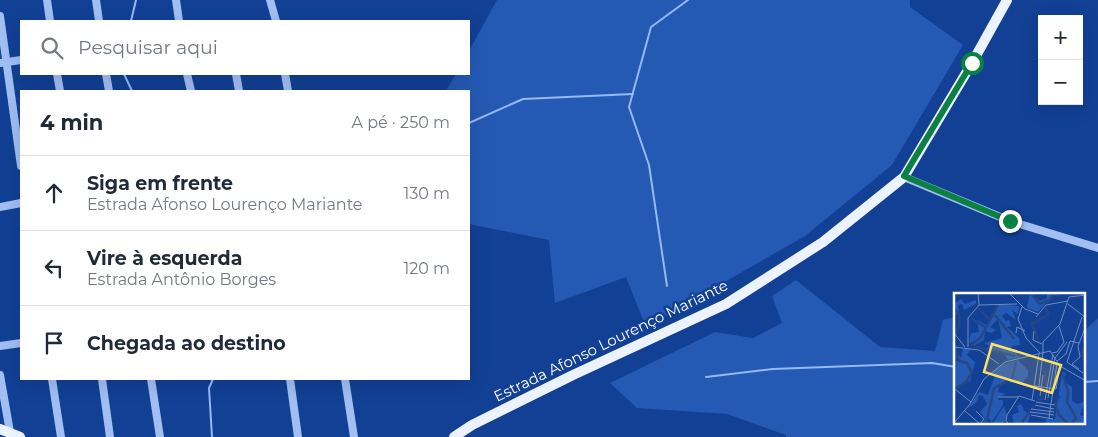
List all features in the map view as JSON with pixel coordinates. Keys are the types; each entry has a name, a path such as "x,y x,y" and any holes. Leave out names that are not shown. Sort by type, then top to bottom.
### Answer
{"main road":[{"name":"Estrada Afonso Lourenço Mariante","path":"454,437 472,425 573,375 726,304 823,242 904,176 972,63 1007,0"},
{"path":"5,430 20,437"}],"street":[{"path":"48,0 50,20"},
{"path":"96,0 99,20"},
{"path":"176,0 179,20"},
{"path":"270,0 276,20"},
{"path":"0,16 4,62 20,160"},
{"path":"4,62 20,60"},
{"path":"57,75 60,90"},
{"path":"106,75 109,90"},
{"path":"187,75 191,90"},
{"path":"236,75 239,90"},
{"path":"285,75 288,90"},
{"path":"904,176 1010,221 1098,248"},
{"path":"0,207 20,204"},
{"path":"0,346 20,343"},
{"path":"0,375 5,430"},
{"path":"52,380 61,437"},
{"path":"102,380 110,437"},
{"path":"151,380 160,437"},
{"path":"290,380 298,437"},
{"path":"345,380 354,437"}],"shaded area":[{"path":"497,0 910,0 910,7 963,45 892,165 805,236 646,327 626,277 555,303 549,240 470,224 470,90 447,90 455,75 470,75 470,49"},
{"path":"796,280 880,347 935,351 943,320 954,317 954,424 1086,424 1086,329 1098,318 1098,437 786,437 786,435 727,414 637,408 610,383 715,332 753,338 782,323 772,296"}],"waterway":[{"path":"131,20 136,0"},
{"path":"667,286 649,165 629,107 651,27 688,0"},
{"path":"124,75 132,90"},
{"path":"470,123 523,99 633,94"},
{"path":"706,377 773,369 932,363 954,367"},
{"path":"212,437 209,388 213,380"},
{"path":"1086,382 1098,381"}],"route":[{"path":"972,63 904,176 1010,221"}]}
